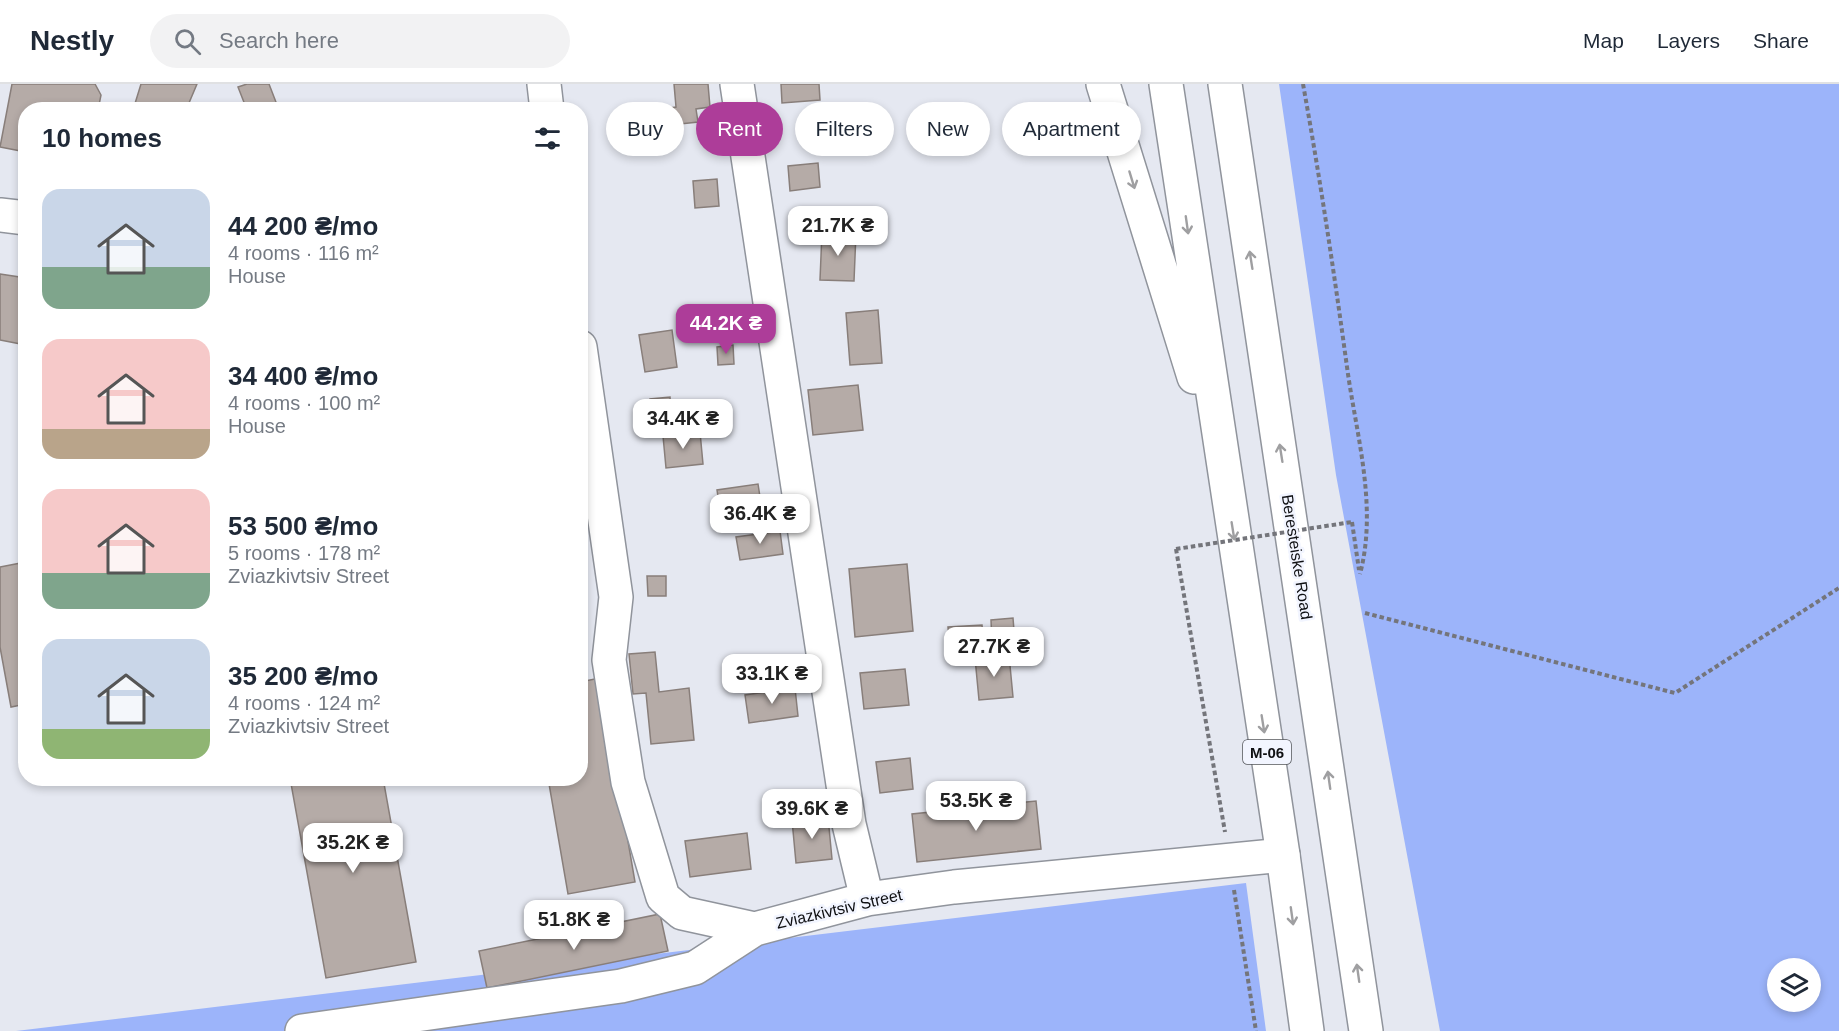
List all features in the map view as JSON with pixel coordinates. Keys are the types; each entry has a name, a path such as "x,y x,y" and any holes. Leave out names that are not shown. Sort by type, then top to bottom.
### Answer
{"main road":[{"path":"544,84 546,102"},
{"path":"737,84 849,824 867,899"},
{"path":"1103,84 1224,473"},
{"name":"М-06","path":"1166,84 1283,855 1307,1031"},
{"name":"Beresteiske Road","path":"1224,84 1366,1031"},
{"path":"0,215 18,217"},
{"path":"588,404 615,597 609,660 628,782 663,897 682,913 755,928"},
{"name":"Zviazkivtsiv Street","path":"302,1031 621,986 695,968 755,928 867,899 954,887 1283,855"}],"path":[{"path":"1256,1031 1230,860 1176,549 1352,522 1360,574 1367,547 1365,481 1329,229 1303,84"},
{"path":"1365,613 1675,693 1839,588"}],"shaded area":[{"path":"1279,84 1839,84 1839,1031 1440,1031 1336,475"},
{"path":"1246,883 1266,1031 16,1031"}],"building":[{"path":"12,84 95,84 101,95 100,102 18,102 18,150 0,147"},
{"path":"141,84 197,84 189,102 135,102"},
{"path":"247,84 269,84 276,102 244,102 238,87"},
{"path":"674,84 708,84 710,102 696,102 696,122 684,124 684,102 676,102"},
{"path":"781,84 819,84 820,100 782,102"},
{"path":"818,163 820,187 790,191 788,166"},
{"path":"717,179 719,206 695,208 693,181"},
{"path":"822,232 856,233 854,281 820,280"},
{"path":"0,274 18,277 18,343 0,340"},
{"path":"878,310 882,363 850,365 846,313"},
{"path":"672,330 677,367 645,372 639,335"},
{"path":"733,345 734,364 718,365 717,347"},
{"path":"858,385 863,430 813,435 808,390"},
{"path":"670,397 671,423 652,425 650,399"},
{"path":"700,432 703,464 666,468 663,436"},
{"path":"758,484 763,516 722,523 717,490"},
{"path":"780,531 783,554 740,560 736,537"},
{"path":"18,564 18,706 11,707 0,647 0,567"},
{"path":"907,564 913,631 855,637 849,569"},
{"path":"647,576 666,576 666,596 648,596"},
{"path":"1013,618 1015,643 992,644 991,620"},
{"path":"982,625 984,649 950,651 948,627"},
{"path":"655,652 659,692 689,688 694,740 651,744 646,693 633,694 629,654"},
{"path":"1009,655 1013,697 979,700 975,658"},
{"path":"905,669 909,705 864,709 860,673"},
{"path":"600,678 635,882 568,894 549,786 588,786 588,680"},
{"path":"795,688 798,716 749,723 745,695"},
{"path":"910,758 913,789 880,793 876,762"},
{"path":"291,786 384,786 416,962 326,978"},
{"path":"1036,801 1041,849 917,862 912,814"},
{"path":"828,817 832,859 796,863 792,820"},
{"path":"747,833 751,869 690,877 685,841"},
{"path":"660,914 668,951 487,988 479,951"}]}
